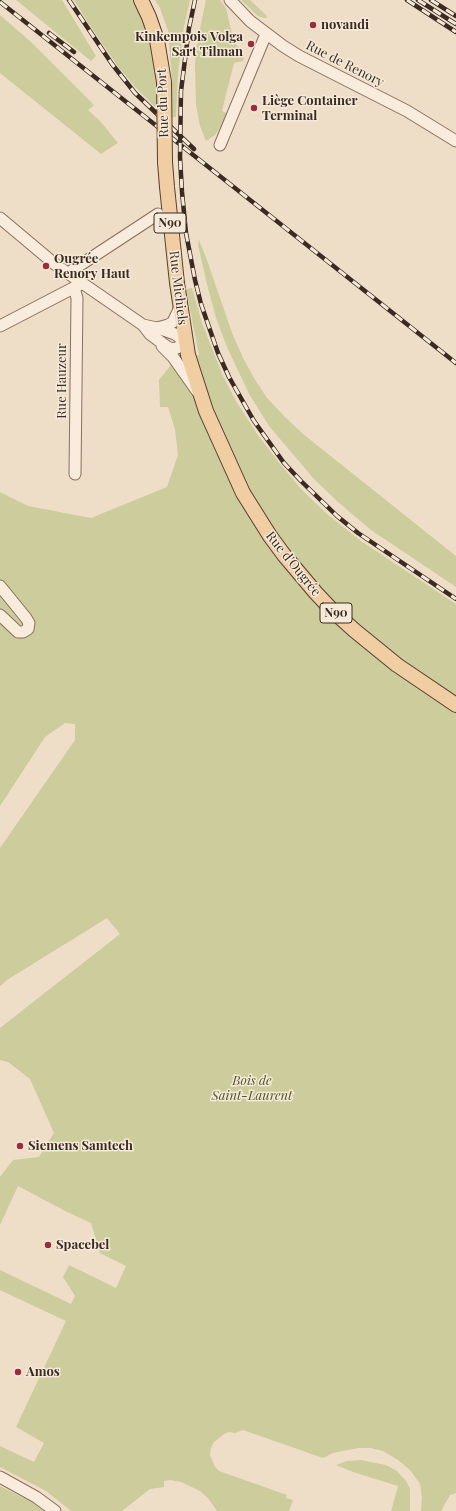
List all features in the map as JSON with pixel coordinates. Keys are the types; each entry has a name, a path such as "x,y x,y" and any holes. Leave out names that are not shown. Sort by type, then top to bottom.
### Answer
{"main road":[{"name":"Rue du Port","path":"141,0 157,40 164,82 165,162"},
{"name":"Rue Michiels","path":"165,162 168,206 185,342"},
{"name":"Rue d'Ougrée","path":"185,342 201,396 220,442 244,493 270,536 299,574 332,610 370,644 419,681 456,705"}],"street":[{"name":"Rue de Renory","path":"230,0 250,21 266,34 299,56 407,111 456,141"},
{"path":"220,145 266,34"},
{"path":"68,273 158,214"},
{"name":"Rue d'Ougrée","path":"0,218 56,265 68,273 78,286 143,324 175,334 185,342"},
{"path":"0,326 78,286"},
{"name":"Rue Hauzeur","path":"75,474 76,298 78,286"},
{"path":"158,328 173,322 180,307"},
{"name":"Rue d'Ougrée","path":"143,324 150,334 173,357 201,396"},
{"path":"159,343 172,349 182,346 185,342"},
{"path":"0,586 26,618 29,623 28,628 23,632 18,632 0,615"},
{"path":"0,1477 36,1497 55,1511"}],"green space":[{"path":"16,0 62,0 96,56 91,61"},
{"path":"74,0 132,0 143,21 153,54 157,76 157,109 119,68"},
{"path":"155,0 190,0 184,27 178,73 176,117 171,117 172,79 168,31 160,8"},
{"path":"206,0 220,0 226,8 234,43 243,51 244,58 243,61 234,63 222,111 228,114 215,135 206,141 200,126 196,105 195,67 196,48"},
{"path":"241,0 250,0 266,15 267,18 258,16"},
{"path":"0,15 31,42 94,105 88,110 100,121 118,143 101,154 0,73"},
{"path":"199,240 232,333 244,360 267,398 303,434 456,556 456,587 371,530 338,502 314,479 269,426 249,394 227,347 216,318 198,245"},
{"name":"Bois de Saint-Laurent","path":"192,288 202,323 223,376 236,401 257,434 281,465 302,490 327,514 361,541 456,604 456,1493 450,1495 441,1511 421,1511 422,1497 420,1484 410,1470 398,1460 383,1451 371,1448 358,1448 333,1453 323,1458 243,1430 235,1433 229,1432 224,1434 214,1442 210,1455 215,1467 219,1471 287,1495 286,1498 293,1500 289,1511 217,1511 208,1498 200,1491 181,1482 170,1480 164,1481 164,1487 150,1489 122,1511 71,1511 46,1491 0,1467 0,1446 34,1462 44,1443 16,1427 66,1321 0,1290 0,1270 71,1304 75,1296 63,1277 69,1265 116,1288 126,1266 100,1253 91,1223 18,1186 0,1225 0,1177 13,1160 39,1157 54,1133 30,1079 8,1062 0,1060 0,1028 120,934 107,918 7,980 0,986 0,848 75,740 75,724 65,723 45,737 0,806 0,492 28,506 91,518 167,487 178,455 175,429 168,407 160,407 159,380 171,365 199,355 186,289"},
{"path":"361,1460 386,1465 397,1471 406,1481 410,1489 410,1511 391,1511 398,1486 336,1465 347,1461"},
{"path":"0,1486 33,1503 44,1511 0,1511"}],"railway":[{"path":"69,0 112,64 135,93 194,149"},
{"path":"195,0 189,28 181,91 180,157 182,192 186,233 195,280 201,304 218,353 229,377 254,421 284,463 301,481 337,516 358,533 456,599"},
{"path":"407,0 456,32"},
{"path":"418,0 456,24"},
{"path":"431,0 456,16"},
{"path":"0,2 456,363"},
{"path":"49,33 74,52"}],"place":[{"name":"novandi","path":"313,25"},
{"name":"Kinkempois Volga Sart Tilman","path":"251,44"},
{"name":"Liège Container Terminal","path":"254,108"},
{"name":"Ougrée Renory Haut","path":"46,266"},
{"name":"Siemens Samtech","path":"20,1146"},
{"name":"Spacebel","path":"48,1245"},
{"name":"Amos","path":"18,1372"}]}
